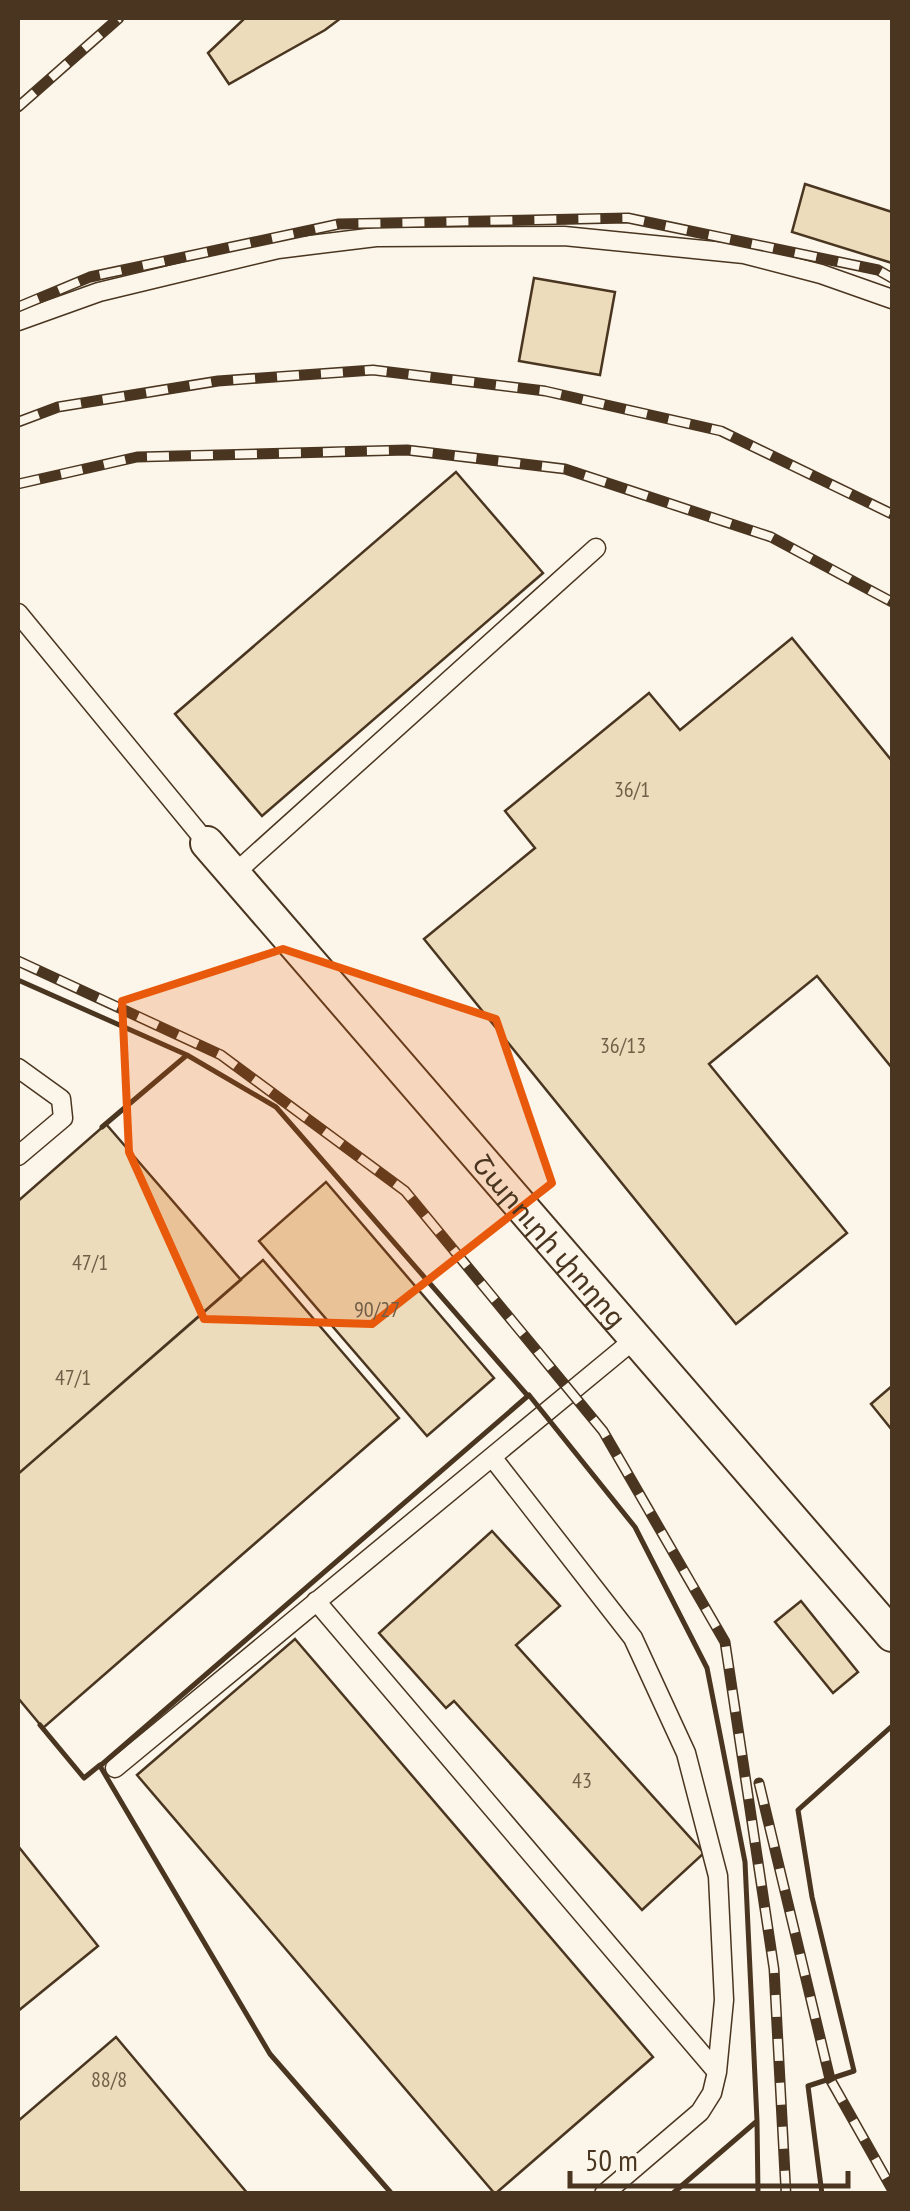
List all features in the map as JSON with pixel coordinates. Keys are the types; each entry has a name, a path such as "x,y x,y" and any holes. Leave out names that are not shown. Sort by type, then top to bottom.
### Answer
{"street":[{"name":"Շարուրի փողոց","path":"207,843 892,1636"}],"lane":[{"path":"18,321 99,292 278,249 376,237 564,236 744,254 821,274 892,299"},
{"path":"234,874 596,548"},
{"path":"18,612 207,843"},
{"path":"18,1068 61,1099 63,1118 18,1156"},
{"path":"115,1768 636,1338"},
{"path":"492,1457 626,1627 686,1753 718,1876 724,2000 718,2072 712,2092 700,2112 604,2194"},
{"path":"316,1602 718,2072"}],"highlighted area":[{"path":"283,949 496,1019 552,1183 372,1324 204,1319 129,1152 122,1001"}],"building":[{"path":"245,18 341,18 229,84 208,53"},
{"path":"805,184 892,212 892,263 792,232"},
{"path":"534,278 615,292 600,375 519,361"},
{"path":"456,472 543,573 262,816 175,714"},
{"path":"792,638 892,761 892,1068 817,976 709,1064 847,1233 736,1324 424,939 535,848 505,811 649,693 680,730"},
{"path":"106,1124 241,1280 18,1474 18,1201"},
{"path":"326,1182 494,1378 427,1436 259,1241"},
{"path":"263,1260 399,1418 43,1728 18,1698 18,1474"},
{"path":"892,1386 892,1430 871,1404"},
{"path":"492,1531 560,1606 516,1645 704,1853 642,1910 454,1701 446,1708 379,1633"},
{"path":"801,1601 858,1672 833,1693 775,1622"},
{"path":"295,1639 653,2057 495,2194 137,1775"},
{"path":"18,1846 98,1946 18,2011"},
{"path":"116,2037 248,2194 18,2194 18,2121"}],"railway":[{"path":"18,107 119,18"},
{"path":"18,307 90,277 339,224 628,218 878,270 892,278"},
{"path":"18,422 58,407 218,381 373,370 545,391 721,431 892,514"},
{"path":"18,484 137,457 407,450 565,469 771,537 892,602"},
{"path":"18,961 221,1055 405,1191 603,1431 725,1642 774,1969 786,2194"},
{"path":"759,1783 830,2079 892,2189"}],"wall":[{"path":"18,980 187,1055"},
{"path":"102,1127 187,1055 276,1107 528,1396"},
{"path":"392,2194 270,2054 100,1766 529,1395 635,1527 707,1668 745,1862 757,2121 672,2194"},
{"path":"40,1725 84,1778 100,1765"},
{"path":"822,2194 808,2086 854,2071 812,1897 798,1810 892,1726"},
{"path":"757,2121 758,2194"}]}
